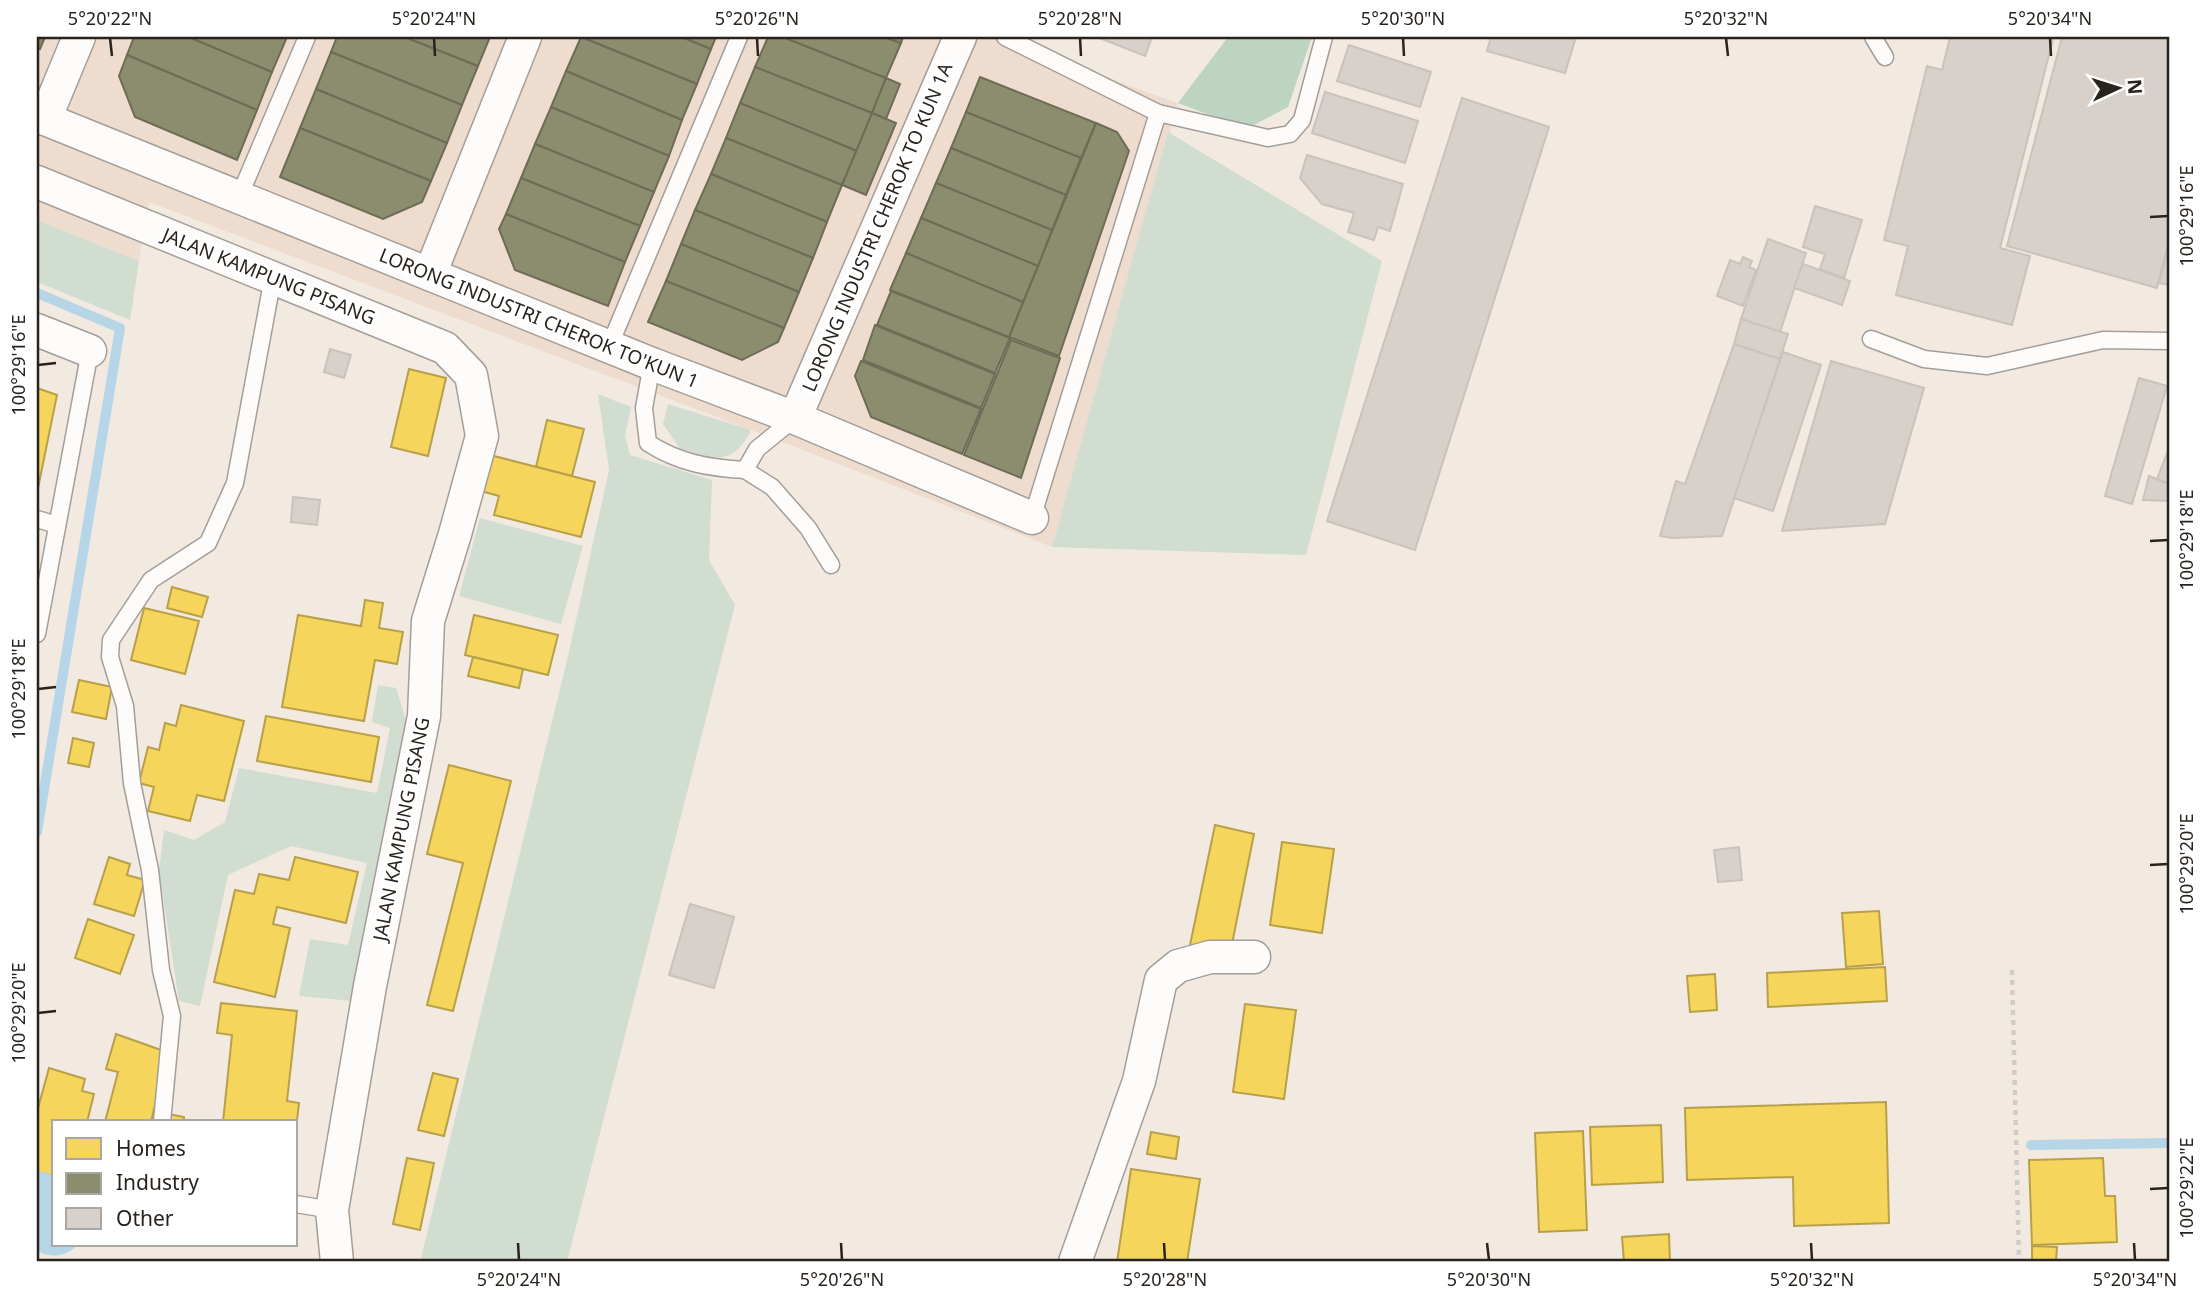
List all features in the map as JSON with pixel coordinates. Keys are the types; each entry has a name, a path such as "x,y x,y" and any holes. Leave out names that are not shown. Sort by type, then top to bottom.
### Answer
{"street":[{"path":"41,121 79,37"},
{"path":"430,274 525,37"},
{"name":"LORONG INDUSTRI CHEROK TO KUN 1A","path":"795,418 960,37"},
{"name":"LORONG INDUSTRI CHEROK TO'KUN 1","path":"41,121 239,197 652,364 795,418 1032,518"},
{"name":"JALAN KAMPUNG PISANG","path":"37,182 445,348 471,375 482,436 456,534 428,621 424,716 370,986 332,1210 337,1262"},
{"path":"37,330 90,351"},
{"path":"1074,1262 1139,1081 1161,980 1178,966 1210,957 1254,957"}],"lane":[{"path":"239,197 307,37"},
{"path":"609,347 738,37"},
{"path":"1005,37 1158,113 1268,138 1290,134 1302,120 1324,37"},
{"path":"1873,37 1885,57"},
{"path":"1032,518 1158,113"},
{"path":"162,1120 172,1016 161,970 150,870 132,783 125,706 110,657 111,640 152,580 208,543 230,495 235,483 273,277"},
{"path":"1871,339 1924,359 1987,366 2104,340 2169,341"},
{"path":"37,634 90,351"},
{"path":"652,364 644,408 648,443 671,457 684,461 710,468 745,470 772,487 808,528 831,565"},
{"path":"745,470 757,449 795,418"},
{"path":"37,519 57,525"},
{"path":"298,1204 332,1210"}],"path":[{"path":"2012,970 2019,1262"}],"shaded area":[{"path":"37,37 993,37 1178,103 1052,547 149,202 139,261 37,220"},
{"path":"1168,132 1382,261 1306,555 1052,547"},
{"path":"37,220 139,261 130,320 37,282"},
{"path":"598,394 631,407 625,436 630,455 712,480 709,560 735,605 567,1262 420,1262 569,652 609,470"},
{"path":"668,404 751,430 738,449 723,457 683,453 663,424"},
{"path":"480,518 583,546 561,624 459,596"},
{"path":"378,685 396,688 409,730 353,1001 299,996 310,939 348,945 367,863 291,846 228,875 200,1006 179,1001 159,871 164,830 194,840 225,822 239,768 377,793 390,728 372,722"}],"green space":[{"path":"1228,37 1312,37 1288,107 1254,125 1231,123 1178,103"}],"building: Homes":[{"path":"409,369 446,378 428,456 391,447"},
{"path":"37,388 57,395 37,493"},
{"path":"547,420 584,429 572,476 536,467"},
{"path":"490,455 595,482 581,537 494,515 499,496 481,491"},
{"path":"172,587 208,597 202,617 167,608"},
{"path":"365,600 383,603 379,628 403,632 397,664 375,660 364,721 282,707 298,615 361,626"},
{"path":"144,608 199,621 185,674 131,660"},
{"path":"474,615 558,635 548,675 465,655"},
{"path":"473,657 523,669 519,688 468,676"},
{"path":"79,680 112,687 106,719 72,712"},
{"path":"181,705 244,721 224,801 197,795 190,821 148,811 154,787 139,783 148,747 159,750 165,723 176,726"},
{"path":"266,716 379,737 371,782 257,761"},
{"path":"73,738 94,743 89,767 68,763"},
{"path":"449,765 511,781 453,1011 427,1005 463,863 427,854"},
{"path":"1215,825 1254,834 1230,954 1190,945"},
{"path":"1282,842 1334,849 1322,933 1270,925"},
{"path":"109,857 130,864 127,875 145,880 134,916 94,904"},
{"path":"295,857 358,872 346,923 277,907 273,924 290,928 275,997 214,982 235,890 254,894 259,874 289,880"},
{"path":"1879,911 1883,964 1846,967 1842,913"},
{"path":"88,919 134,935 120,974 75,958"},
{"path":"1885,967 1887,1001 1768,1007 1767,973"},
{"path":"1715,974 1717,1010 1690,1012 1687,976"},
{"path":"221,1003 297,1011 287,1101 299,1103 297,1120 223,1120 232,1035 217,1033"},
{"path":"1245,1004 1296,1010 1284,1099 1233,1092"},
{"path":"116,1034 161,1050 160,1083 151,1120 106,1120 118,1072 106,1069"},
{"path":"49,1068 85,1079 82,1091 94,1094 88,1120 52,1120 52,1176 37,1172 37,1112"},
{"path":"433,1073 458,1079 444,1136 418,1130"},
{"path":"1886,1102 1889,1223 1794,1226 1793,1177 1687,1180 1685,1108"},
{"path":"168,1114 184,1117 184,1120 167,1120"},
{"path":"1661,1125 1663,1182 1592,1185 1590,1127"},
{"path":"1583,1131 1587,1230 1539,1232 1535,1133"},
{"path":"1151,1132 1179,1137 1176,1159 1147,1154"},
{"path":"407,1158 434,1163 420,1230 393,1224"},
{"path":"2103,1158 2105,1196 2115,1196 2117,1242 2032,1245 2029,1160"},
{"path":"1131,1169 1200,1179 1187,1262 1117,1262"},
{"path":"1669,1234 1670,1262 1624,1262 1622,1237"},
{"path":"2032,1246 2057,1247 2056,1262 2032,1262"}],"building: Industry":[{"path":"37,37 45,37 40,49 37,47"},
{"path":"134,37 189,37 272,72 257,110 127,55"},
{"path":"189,37 287,37 272,72"},
{"path":"337,37 405,37 478,66 462,105 331,52"},
{"path":"405,37 490,37 478,66"},
{"path":"581,37 682,37 711,49 697,84"},
{"path":"581,37 697,84 682,120 566,71"},
{"path":"682,37 716,37 711,49"},
{"path":"768,37 783,37 886,78 872,113 755,67"},
{"path":"783,37 884,37 901,43 886,78"},
{"path":"884,37 903,37 901,43"},
{"path":"331,52 462,105 447,143 316,89"},
{"path":"127,55 257,110 237,160 135,117 119,76"},
{"path":"755,67 872,113 857,151 740,103"},
{"path":"566,71 682,120 669,156 551,107"},
{"path":"980,77 1096,123 1081,158 966,112"},
{"path":"886,78 900,84 886,119 872,113"},
{"path":"316,89 447,143 431,181 300,128"},
{"path":"740,103 857,151 842,185 726,138"},
{"path":"551,107 669,156 654,192 535,144"},
{"path":"966,112 1081,158 1066,195 951,148"},
{"path":"872,113 896,123 866,195 842,185"},
{"path":"1096,123 1117,132 1129,151 1059,356 1009,337"},
{"path":"300,128 431,181 422,202 383,219 280,177"},
{"path":"726,138 842,185 827,222 711,174"},
{"path":"535,144 654,192 640,226 521,178"},
{"path":"951,148 1066,195 1052,230 936,183"},
{"path":"711,174 827,222 813,258 695,210"},
{"path":"521,178 640,226 625,262 506,214"},
{"path":"936,183 1052,230 1038,266 921,218"},
{"path":"695,210 813,258 799,292 681,244"},
{"path":"506,214 625,262 608,306 515,270 499,229"},
{"path":"921,218 1038,266 1023,302 906,253"},
{"path":"681,244 799,292 784,328 666,281"},
{"path":"906,253 1023,302 1009,337 890,290"},
{"path":"666,281 784,328 778,342 742,360 648,322"},
{"path":"891,291 1010,338 995,373 877,325"},
{"path":"875,325 995,374 981,408 863,360"},
{"path":"1011,340 1060,358 1021,478 964,455"},
{"path":"861,361 981,409 962,454 871,417 855,376"}],"building: Other":[{"path":"1097,37 1152,37 1145,56"},
{"path":"1491,37 1576,37 1565,73 1487,51"},
{"path":"1950,37 2053,39 2000,248 2030,256 2012,325 1896,295 1908,246 1884,240 1927,66 1942,70"},
{"path":"2062,37 2169,37 2169,241 2157,288 2007,246"},
{"path":"1349,45 1431,72 1420,107 1337,81"},
{"path":"1325,92 1418,121 1405,163 1312,133"},
{"path":"1462,98 1549,127 1415,550 1327,521"},
{"path":"1307,155 1403,184 1390,231 1378,227 1374,240 1348,232 1354,213 1322,204 1300,178"},
{"path":"1815,206 1862,220 1844,278 1820,269 1825,254 1803,247"},
{"path":"1768,239 1806,253 1780,332 1741,319"},
{"path":"2169,245 2169,285 2159,283"},
{"path":"1743,257 1752,261 1749,267 1756,270 1743,306 1717,296 1730,260 1740,264"},
{"path":"1803,264 1850,281 1842,305 1794,288"},
{"path":"1741,319 1788,334 1780,359 1734,344"},
{"path":"1734,344 1780,359 1722,536 1660,536 1676,481 1685,484"},
{"path":"330,349 351,355 344,378 324,372"},
{"path":"1783,352 1821,365 1773,511 1734,498"},
{"path":"1831,361 1924,388 1885,524 1782,531"},
{"path":"2139,378 2167,386 2132,504 2105,496"},
{"path":"2169,448 2169,484 2157,479"},
{"path":"2149,476 2169,484 2169,501 2143,500"},
{"path":"293,497 320,500 317,525 291,522"},
{"path":"1739,847 1742,880 1718,882 1714,850"},
{"path":"690,904 734,917 714,988 669,975"}],"waterway":[{"path":"37,293 120,328 37,832"},
{"path":"2031,1145 2169,1143"},
{"path":"37,1203 52,1221"}]}
